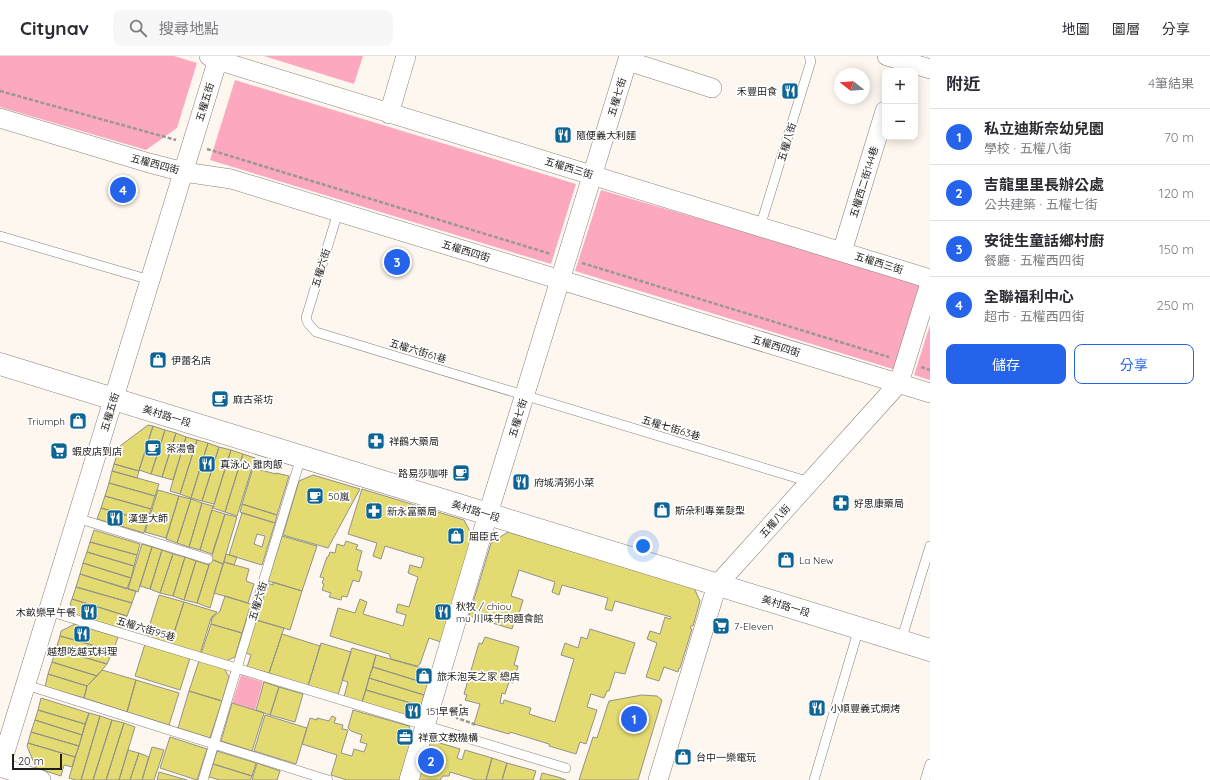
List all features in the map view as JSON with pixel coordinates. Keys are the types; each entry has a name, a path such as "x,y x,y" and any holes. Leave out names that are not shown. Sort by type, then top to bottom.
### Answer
{"street":[{"path":"389,114 406,56"},
{"name":"五權西三街","path":"215,57 389,114 930,279"},
{"name":"五權五街","path":"0,768 184,172 215,57"},
{"path":"629,58 712,88"},
{"name":"五權七街","path":"408,780 488,514 629,58"},
{"path":"895,62 930,69"},
{"name":"五權西四街","path":"0,118 149,163 184,172 231,179 930,393"},
{"name":"五權西二街144巷","path":"842,252 882,121"},
{"name":"五權八街","path":"658,780 717,585 898,383 930,283"},
{"name":"美村路一段","path":"0,364 930,650"},
{"path":"0,768 41,780"}],"lane":[{"name":"五權八街","path":"760,227 811,61 809,56"},
{"name":"五權六街","path":"308,323 306,318 309,306 338,212"},
{"path":"0,236 150,280"},
{"name":"五權六街61巷","path":"308,323 316,332 525,395"},
{"name":"五權七街63巷","path":"525,395 810,482"},
{"name":"五權六街","path":"203,780 301,457"},
{"path":"77,518 208,559"},
{"path":"901,641 930,546"},
{"name":"五權六街95巷","path":"48,611 566,768"},
{"path":"814,780 859,628"},
{"path":"26,685 328,780"},
{"path":"925,780 930,764"}],"path":[{"path":"0,91 157,135"},
{"path":"215,152 544,251"},
{"path":"582,263 874,352"},
{"path":"923,367 930,370"},
{"path":"461,704 457,718 474,724 474,726"}],"shaded area":[{"path":"0,56 174,56 197,63 177,128 146,150 0,107"},
{"path":"264,56 363,56 354,84"},
{"path":"235,80 576,184 551,264 210,160"},
{"path":"601,190 923,284 896,370 575,271"},
{"path":"930,325 930,380 914,375"},
{"path":"241,675 263,682 255,710 232,703"}],"building":[{"path":"148,425 153,426 139,471 114,464 120,446"},
{"path":"153,426 165,430 151,474 139,470"},
{"path":"165,430 176,433 162,477 151,474"},
{"path":"176,433 186,437 173,480 162,477"},
{"path":"186,437 197,440 180,494 170,491"},
{"path":"197,440 208,443 191,498 180,494"},
{"path":"208,443 219,447 202,501 191,498"},
{"path":"219,447 231,450 214,504 202,501"},
{"path":"231,450 243,454 225,512 213,508"},
{"path":"243,454 255,458 237,516 225,512"},
{"path":"114,464 139,471 137,478 112,471"},
{"path":"253,468 289,476 277,515 242,504"},
{"path":"112,471 159,484 155,496 109,483"},
{"path":"313,475 360,489 328,548 283,535 299,481"},
{"path":"109,483 155,496 151,509 105,496"},
{"path":"362,489 464,520 473,537 441,642 429,638 420,664 417,666 391,659 389,654 330,636 338,608 355,613 360,599 367,602 363,614 403,626 406,615 396,612 398,604 409,607 418,577 408,573 410,565 421,568 424,558 385,546 381,559 373,556 377,543 348,534"},
{"path":"158,490 179,496 166,538 145,532"},
{"path":"105,496 151,509 147,521 101,508"},
{"path":"179,496 191,499 177,543 166,539"},
{"path":"191,499 202,503 189,547 177,543"},
{"path":"202,503 213,506 200,550 189,547"},
{"path":"242,504 277,515 275,523 240,512"},
{"path":"101,508 147,521 144,533 97,519"},
{"path":"212,510 225,514 212,554 200,550"},
{"path":"242,513 275,523 262,565 229,555","holes":["257,534 265,536 262,547 254,544"]},
{"path":"225,514 237,517 223,564 211,559"},
{"path":"94,530 140,544 137,555 90,542"},
{"path":"508,532 694,588 700,601 693,626 690,628 692,629 678,672 664,667 659,681 646,677 657,643 647,639 650,631 660,634 665,617 670,619 671,617 615,601 612,611 605,609 608,598 562,585 559,595 552,592 555,582 519,570 511,596 523,600 517,620 515,620 512,629 469,616 491,543"},
{"path":"282,536 317,546 302,591 268,581"},
{"path":"346,541 358,545 356,549 362,551 357,570 362,572 359,582 353,580 347,597 342,596 341,600 329,597 331,593 322,590 324,578 320,577 330,552 335,553 337,544 344,546"},
{"path":"90,542 137,555 134,566 87,552"},
{"path":"142,544 152,547 138,592 128,589"},
{"path":"152,547 162,550 150,589 140,586"},
{"path":"162,550 173,554 160,593 150,589"},
{"path":"87,552 134,566 131,578 83,563"},
{"path":"173,554 185,557 173,596 160,593"},
{"path":"226,554 237,557 234,565 224,562"},
{"path":"185,557 196,561 184,600 173,596"},
{"path":"211,559 223,564 210,608 197,603"},
{"path":"196,561 209,565 197,603 184,600"},
{"path":"224,562 249,569 246,581 254,584 248,603 214,593"},
{"path":"83,563 131,578 127,589 80,574"},
{"path":"80,574 136,591 132,603 76,587"},
{"path":"273,582 302,591 290,630 256,620 267,583 273,585"},
{"path":"76,587 132,603 127,616 72,599"},
{"path":"159,595 184,602 170,645 146,637"},
{"path":"225,596 251,604 242,633 211,624 212,618 220,611"},
{"path":"72,599 127,616 120,629 78,616 70,604"},
{"path":"184,602 217,612 211,618 200,654 170,645"},
{"path":"256,620 284,628 269,673 247,667 251,655 246,653"},
{"path":"75,624 118,637 113,651 60,636 61,631"},
{"path":"211,624 242,633 235,657 226,661 201,654"},
{"path":"590,629 635,643 625,674 615,672 609,691 607,691 604,698 591,694 587,707 597,710 586,744 580,742 576,754 510,732 509,734 474,724 480,704 465,700 467,695 464,694 479,643 482,644 485,637 519,647 514,665 518,666 513,683 509,682 505,694 502,693 500,703 503,704 504,700 531,708 529,714 555,722 574,659 561,655 565,643 578,648 581,637 587,639"},
{"path":"282,634 320,646 308,686 269,673"},
{"path":"60,636 113,651 107,664 56,649"},
{"path":"321,643 351,652 338,695 308,686"},
{"path":"145,644 190,658 180,690 135,676"},
{"path":"352,648 376,655 362,702 344,697 348,682 342,680"},
{"path":"56,649 107,664 97,676 52,662"},
{"path":"376,655 432,671 428,684 373,667"},
{"path":"199,661 224,668 229,677 222,701 189,691"},
{"path":"52,662 97,676 87,686 48,674"},
{"path":"373,667 428,684 424,695 369,678"},
{"path":"102,670 136,680 127,712 84,698 87,686"},
{"path":"48,674 87,686 84,698 45,687"},
{"path":"369,678 424,695 421,706 366,690"},
{"path":"136,680 179,693 169,725 127,712"},
{"path":"264,682 279,687 270,715 256,710"},
{"path":"279,687 303,694 295,722 270,715"},
{"path":"366,690 421,706 419,713 412,717 362,702"},
{"path":"189,691 222,701 210,738 178,728"},
{"path":"642,695 657,696 662,700 638,780 579,780 593,737 597,738 609,701"},
{"path":"41,698 89,713 85,724 38,710"},
{"path":"232,703 264,713 252,751 221,741"},
{"path":"38,710 85,724 82,735 35,720"},
{"path":"353,710 409,726 413,735 399,780 347,780 331,775 337,755 302,744 310,718 329,721 332,716 336,718 334,723 343,725 342,729 348,730 341,753 352,756 354,749 364,752 367,744 360,742 362,735 351,731 348,728"},
{"path":"89,713 100,716 81,780 76,780 69,778"},
{"path":"265,715 307,728 296,764 254,751"},
{"path":"100,716 112,720 93,780 81,780"},
{"path":"35,720 82,735 79,746 31,732"},
{"path":"112,720 124,723 106,780 93,780"},
{"path":"124,723 135,727 119,780 106,780"},
{"path":"31,732 79,746 75,757 28,743"},
{"path":"170,737 207,749 197,780 160,768"},
{"path":"433,741 460,749 457,758 462,760 465,750 492,758 486,780 476,780 450,772 449,776 443,776 440,780 418,780 429,743"},
{"path":"28,743 75,757 72,767 64,765 61,776 36,768 27,746"},
{"path":"152,747 164,750 154,780 142,780"},
{"path":"128,750 139,753 130,780 119,780"},
{"path":"217,751 256,763 252,776 213,764"},
{"path":"139,753 149,757 142,780 130,780"},
{"path":"492,758 507,763 502,780 486,780"},
{"path":"257,763 280,771 277,780 252,780"},
{"path":"507,763 536,771 533,780 502,780"},
{"path":"213,764 252,776 250,780 220,780 209,777"},
{"path":"159,772 187,780 157,780"},
{"path":"542,773 558,777 566,780 540,780"}],"place":[{"name":"禾豐田食","path":"790,91"},
{"name":"隨便義大利麵","path":"563,135"},
{"name":"全聯福利中心","path":"123,190"},
{"name":"安徒生童話鄉村廚","path":"397,262"},
{"name":"伊蕾名店","path":"158,360"},
{"name":"麻古茶坊","path":"220,399"},
{"name":"Triumph","path":"78,421"},
{"name":"祥鶴大藥局","path":"376,441"},
{"name":"茶湯會","path":"153,448"},
{"name":"蝦皮店到店","path":"59,451"},
{"name":"真泳心 雞肉飯","path":"207,464"},
{"name":"路易莎咖啡","path":"461,473"},
{"name":"府城清粥小菜","path":"521,482"},
{"name":"50嵐","path":"315,496"},
{"name":"好思康藥局","path":"841,503"},
{"name":"斯朵利專業髮型","path":"662,510"},
{"name":"新永富藥局","path":"374,511"},
{"name":"漢堡大師","path":"115,518"},
{"name":"屈臣氏","path":"456,536"},
{"name":"La New","path":"786,560"},
{"name":"木畝樂早午餐","path":"89,612"},
{"name":"秋牧 / chiou mu 川味牛肉麵食館","path":"443,612"},
{"name":"7-Eleven","path":"721,626"},
{"name":"越想吃越式料理","path":"82,634"},
{"name":"旅禾泡芙之家 總店","path":"424,676"},
{"name":"小順豐義式焗烤","path":"817,708"},
{"name":"151早餐店","path":"413,711"},
{"name":"私立迪斯奈幼兒園","path":"634,719"},
{"name":"祥意文教機構","path":"405,737"},
{"name":"台中一樂電玩","path":"683,757"},
{"name":"吉龍里里長辦公處","path":"431,761"}]}
